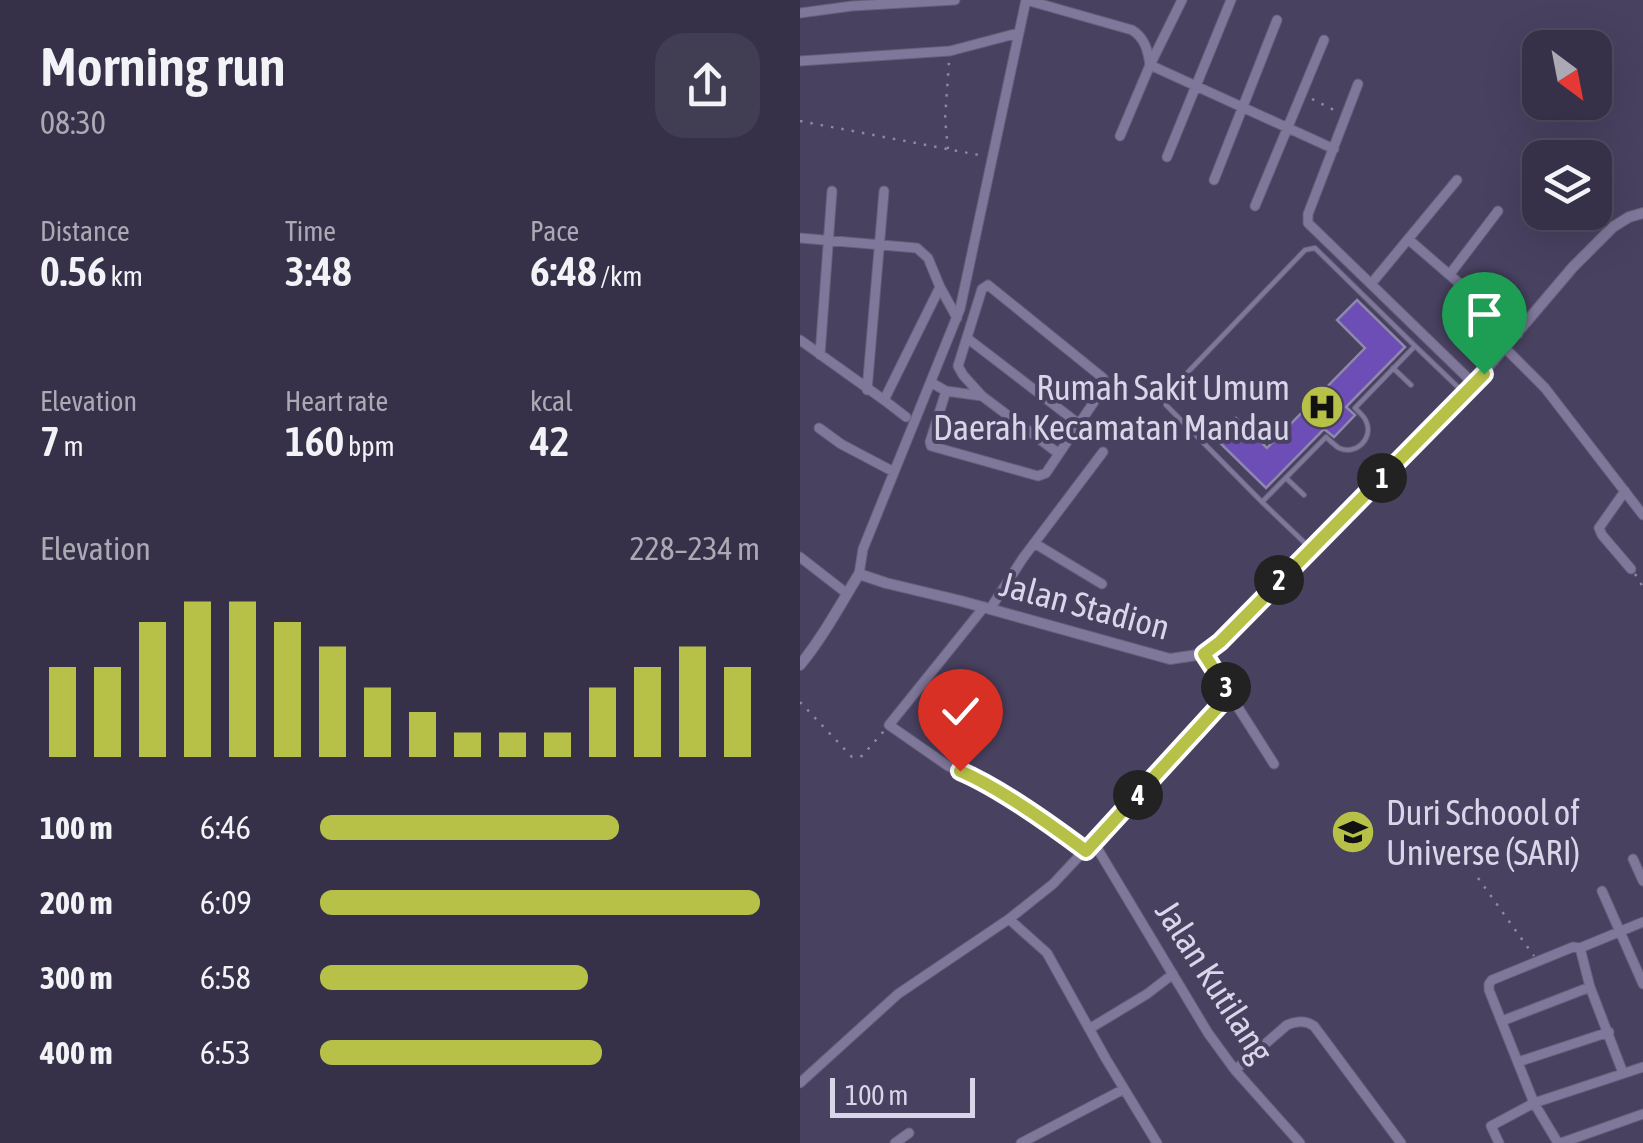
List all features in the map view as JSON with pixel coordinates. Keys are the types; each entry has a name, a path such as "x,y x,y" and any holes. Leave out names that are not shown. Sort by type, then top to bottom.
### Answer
{"street":[{"path":"800,13 852,3 955,0"},
{"path":"800,665 859,574 864,549 957,318 1026,0 1132,30 1142,38 1150,65"},
{"path":"1120,136 1182,0"},
{"path":"1167,157 1231,0"},
{"path":"1214,180 1277,20"},
{"path":"800,61 950,51 1018,33"},
{"path":"1255,206 1324,40"},
{"path":"1150,65 1334,149"},
{"path":"1358,84 1308,214 1308,223 1474,384"},
{"path":"1371,284 1457,180"},
{"path":"867,390 884,191"},
{"path":"820,355 832,192"},
{"path":"1450,274 1498,211"},
{"name":"Jalan Stadion","path":"859,574 1170,659 1204,654 1466,394 1613,226 1643,214"},
{"path":"800,238 921,250 957,318"},
{"path":"1408,238 1518,334"},
{"path":"946,391 930,442 933,447 1038,476 1046,472 1106,386 1106,381 988,284 982,289 959,369 982,396 1058,453"},
{"path":"884,400 940,287"},
{"path":"967,338 1079,424"},
{"path":"800,340 906,417"},
{"path":"1506,349 1545,388 1643,515"},
{"path":"932,383 946,391 982,396"},
{"path":"818,428 894,472"},
{"path":"1090,847 948,766 889,725 987,608 1103,452"},
{"path":"1625,491 1599,528 1631,569"},
{"path":"1034,543 1102,584"},
{"path":"800,557 845,592"},
{"path":"1204,654 1274,764"},
{"path":"800,1082 898,994 1053,884 1230,694"},
{"name":"Jalan Kutilang","path":"1090,847 1208,1034 1300,1143"},
{"path":"1633,858 1643,881"},
{"path":"1602,891 1643,984"},
{"path":"1009,918 1046,954 1157,1143"},
{"path":"1643,922 1490,982 1489,990 1534,1104 1559,1143 1643,1114"},
{"path":"1580,948 1590,987 1623,1073"},
{"path":"1089,1029 1172,974"},
{"path":"1502,1021 1590,987"},
{"path":"1235,1070 1286,1024 1308,1022 1401,1143"},
{"path":"1518,1062 1609,1032"},
{"path":"1499,1143 1491,1126 1534,1104 1643,1067"},
{"path":"1021,1143 1124,1089"},
{"path":"895,1143 910,1133"}],"lane":[{"path":"1312,550 1166,406 1165,396 1305,250 1318,251 1466,394"},
{"path":"1262,502 1326,438 1347,450 1364,442 1367,423 1355,408 1414,346"},
{"path":"1394,368 1411,386"},
{"path":"1286,478 1304,495"}],"path":[{"path":"948,150 945,119 950,51"},
{"path":"1302,94 1345,116"},
{"path":"800,121 991,157"},
{"path":"1631,569 1643,587"},
{"path":"800,702 855,758 862,756 889,725"},
{"path":"1478,878 1538,961"}],"building":[{"path":"1357,300 1405,347 1346,407 1355,415 1334,437 1324,429 1266,488 1216,439 1236,418 1267,448 1365,348 1337,320"}],"place":[{"name":"Rumah Sakit Umum Daerah Kecamatan Mandau","path":"1322,407"},
{"name":"Duri Schoool of Universe (SARI)","path":"1353,832"}],"route":[{"path":"960,771 1086,851 1230,694 1204,654 1484,374"}]}
